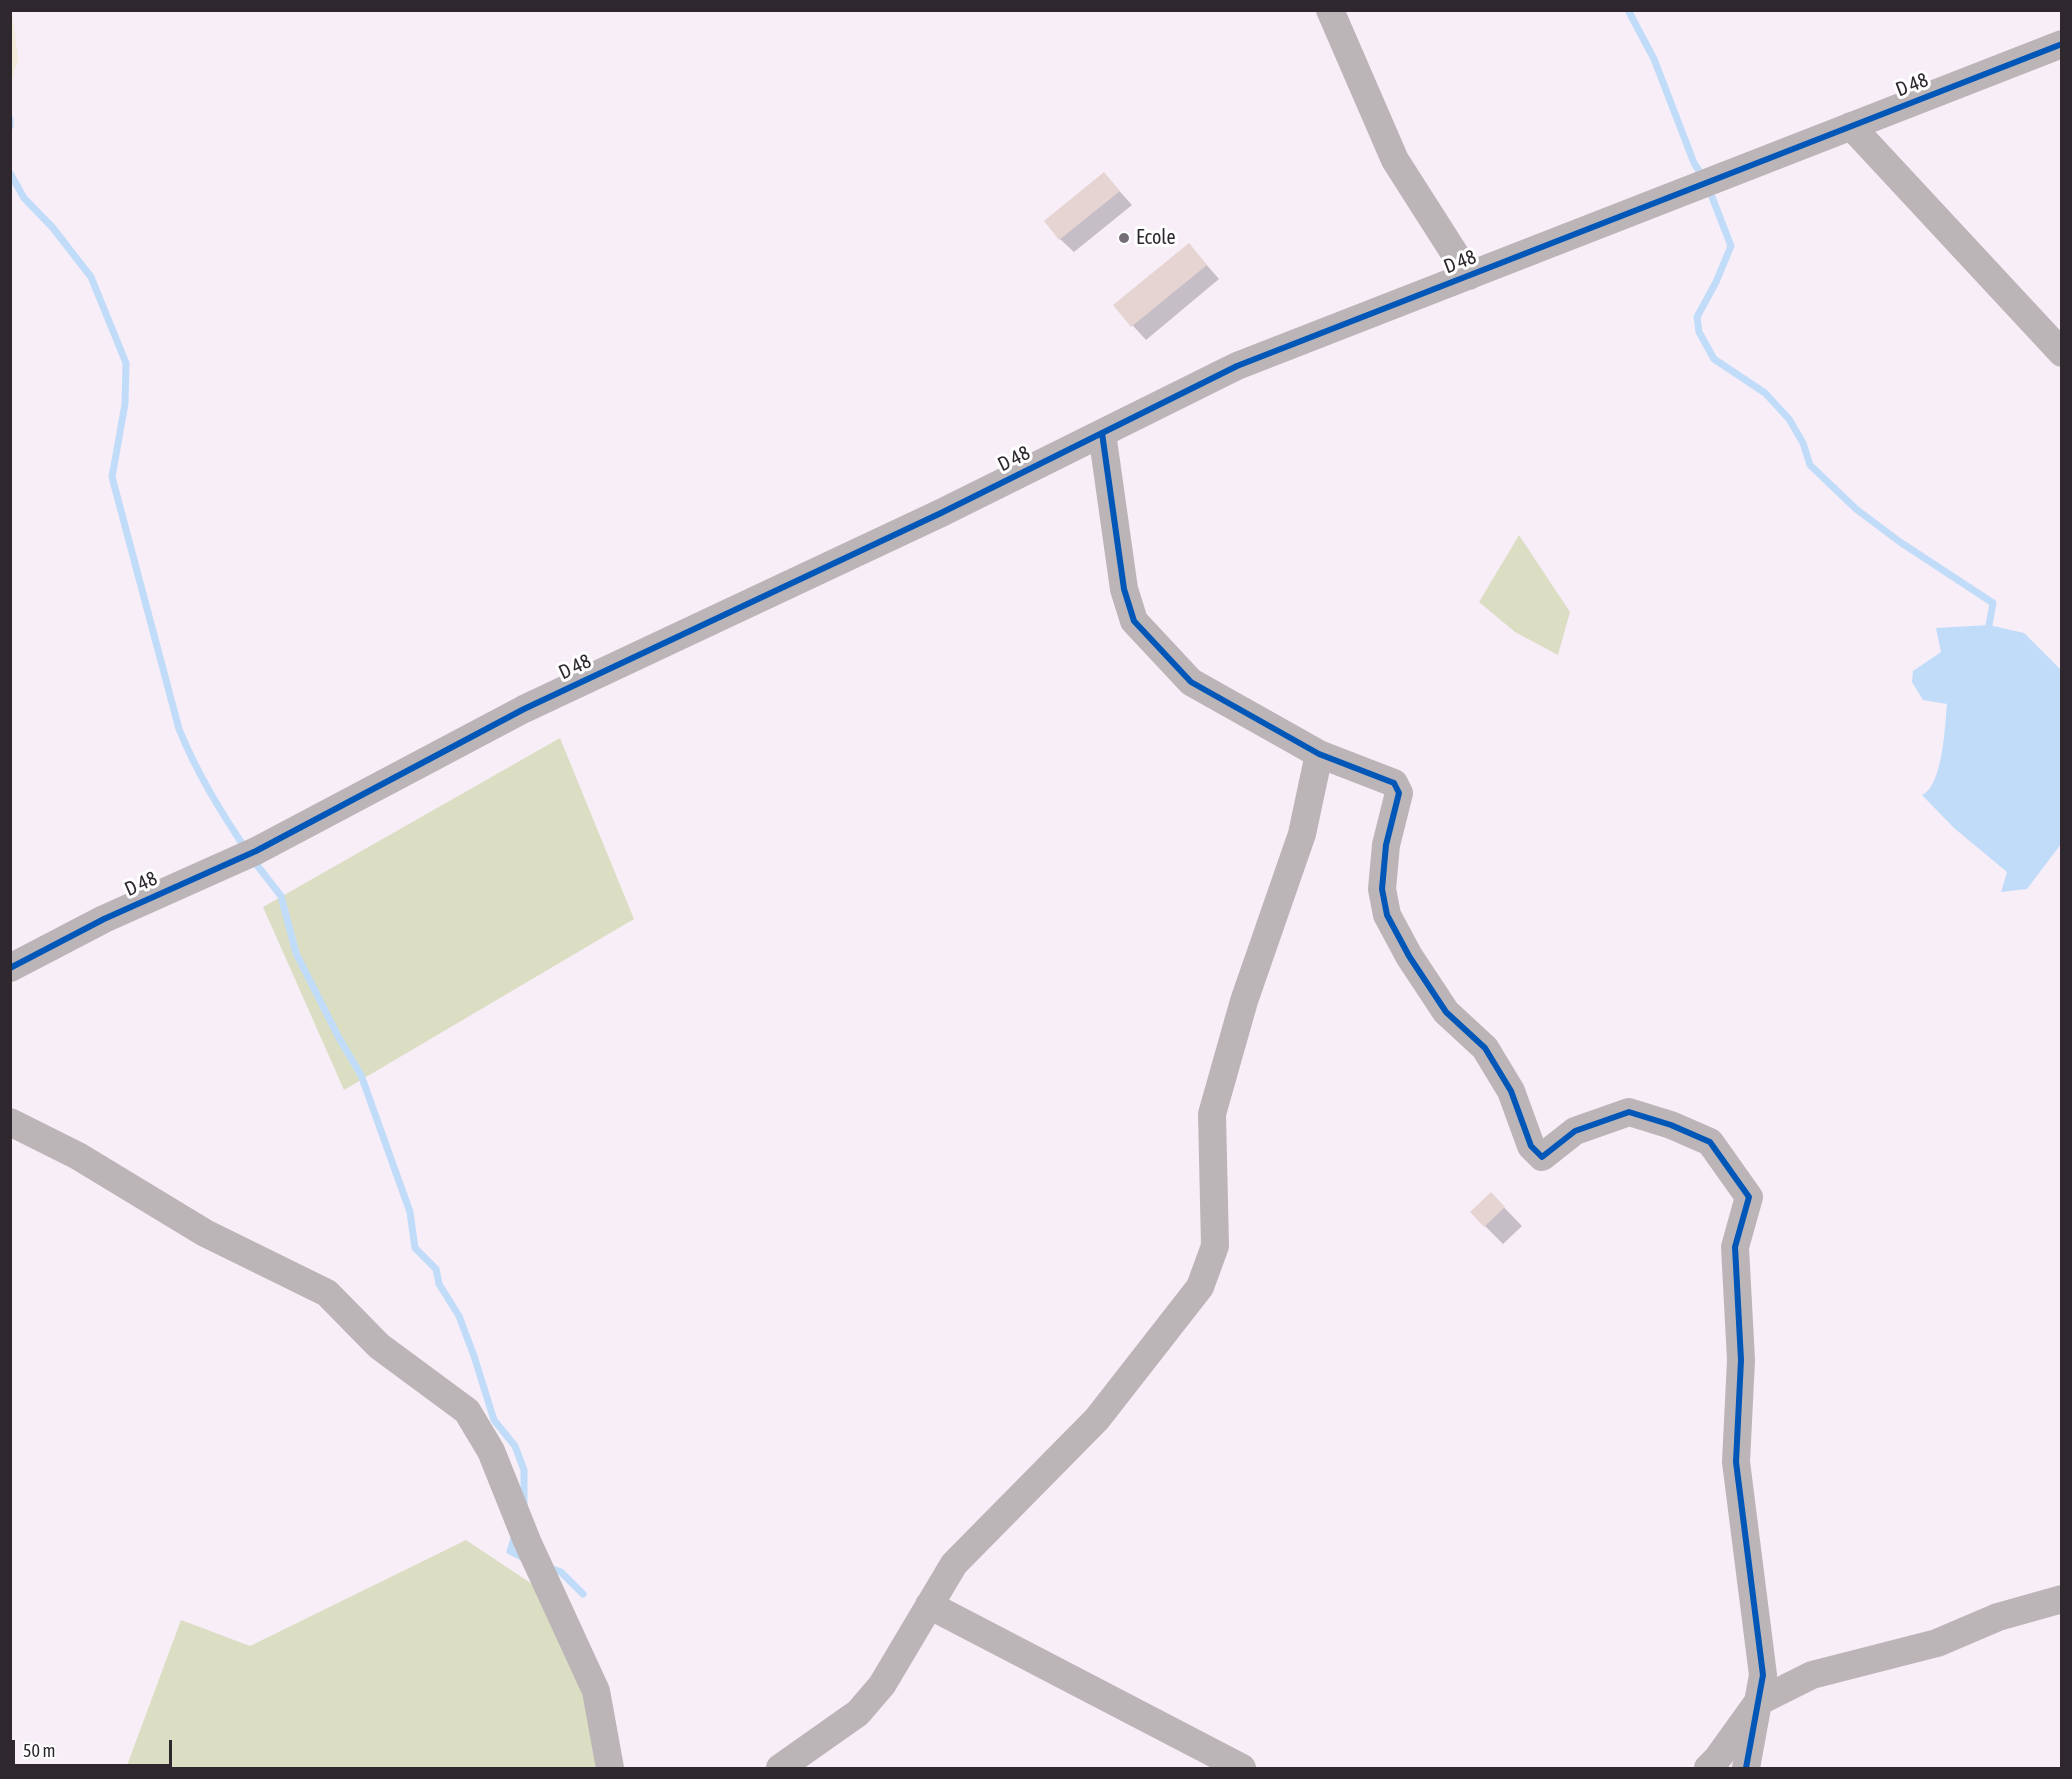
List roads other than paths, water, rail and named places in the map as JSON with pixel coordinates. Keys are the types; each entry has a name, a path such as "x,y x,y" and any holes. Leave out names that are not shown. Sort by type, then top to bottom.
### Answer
{"street":[{"path":"1329,10 1395,160 1469,276"},
{"name":"D 48","path":"10,968 104,919 249,855 524,709 930,518 1237,366 2061,44"},
{"path":"1851,126 2061,353"},
{"path":"1102,433 1124,589 1134,621 1191,682 1319,754 1394,783 1399,793 1386,845 1382,889 1387,915 1409,956 1446,1012 1485,1048 1511,1091 1531,1146 1542,1157 1575,1131 1629,1112 1671,1125 1710,1142 1749,1197 1735,1247 1741,1360 1736,1462 1763,1675 1746,1768"},
{"path":"780,1768 858,1713 882,1684 954,1564 1097,1419 1200,1287 1215,1246 1212,1113 1244,1001 1302,834 1319,754"},
{"path":"10,1122 78,1156 205,1233 327,1293 379,1346 467,1412 490,1451 527,1541 596,1691 610,1768"},
{"path":"1707,1768 1717,1759 1758,1702 1812,1675 1937,1643 1998,1617 2061,1599"},
{"path":"929,1605 1242,1768"}],"water":[{"path":"1989,625 2024,633 2062,671 2061,844 2027,889 2001,892 2007,872 1954,828 1922,795 1929,789 1939,768 1947,704 1923,700 1912,682 1913,671 1941,652 1936,628"}],"waterway":[{"path":"1628,10 1654,59 1694,163 1703,177"},
{"path":"10,119 10,126"},
{"path":"10,173 24,198 53,228 91,277 126,363 125,404 112,477 179,729 209,790 245,848"},
{"path":"1709,189 1731,246 1716,282 1697,317 1699,332 1714,359 1765,393 1789,419 1803,443 1810,465 1856,509 1900,542 1993,603 1989,625"},
{"path":"253,860 281,896 296,953 339,1038 361,1075 410,1212 415,1248 436,1269 439,1284 459,1316 494,1420 515,1446 524,1470 524,1505"},
{"path":"515,1536 510,1551 526,1559"},
{"path":"547,1567 561,1572 583,1594"}],"place":[{"name":"Ecole","path":"1124,238"}]}
